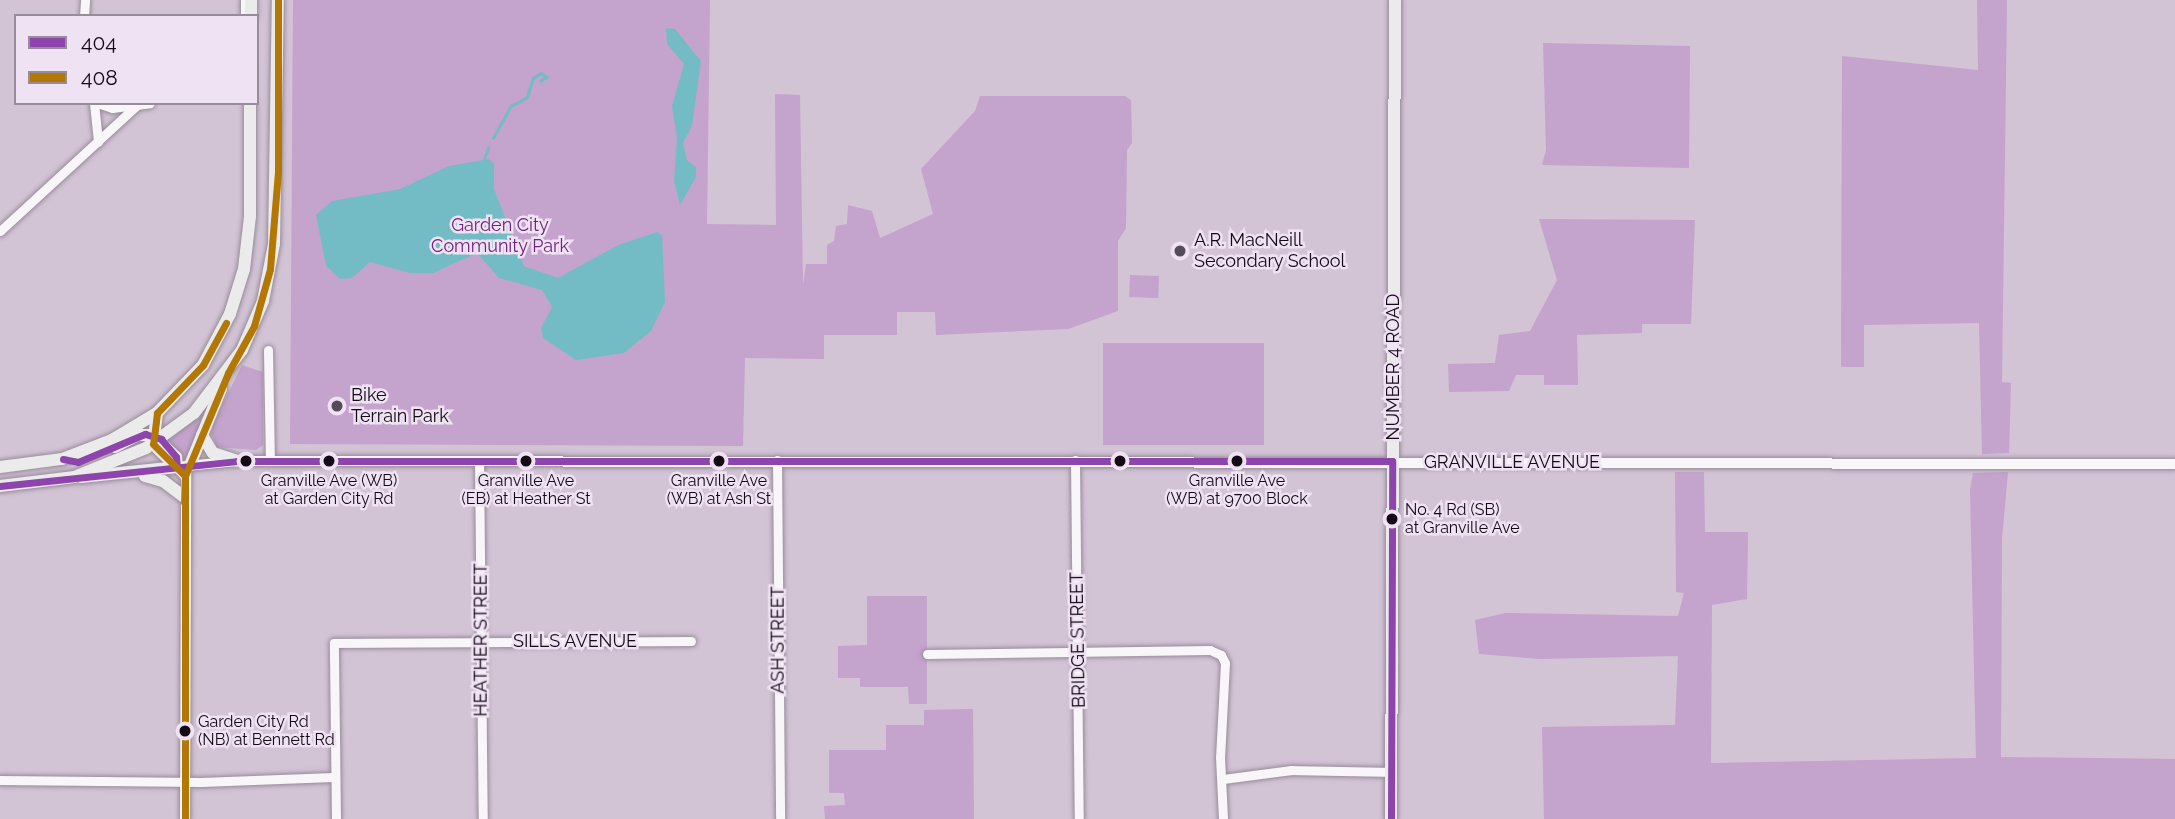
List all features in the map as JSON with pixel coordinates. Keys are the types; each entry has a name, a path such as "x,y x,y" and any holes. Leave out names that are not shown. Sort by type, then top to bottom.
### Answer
{"main road":[{"path":"184,469 262,304 274,244 278,0"},
{"name":"NUMBER 4 ROAD","path":"1391,819 1395,0"},
{"path":"0,467 62,459 112,440 157,413 203,365 238,293 249,237 250,105"},
{"path":"74,477 155,439 194,413 228,373"},
{"path":"155,439 157,413"},
{"path":"62,459 78,462 138,435 155,439 184,469"},
{"path":"202,435 213,453 237,461"},
{"path":"0,486 74,477 184,469"},
{"path":"138,474 163,481 184,497"}],"street":[{"path":"96,105 98,142"},
{"path":"102,105 112,108 137,105"},
{"path":"0,231 137,105"},
{"path":"268,350 270,461"},
{"name":"GRANVILLE AVENUE","path":"184,469 237,461 479,460 2175,464"},
{"name":"HEATHER STREET","path":"479,460 483,819"},
{"name":"ASH STREET","path":"777,460 780,819"},
{"name":"BRIDGE STREET","path":"1075,460 1079,819"},
{"path":"184,469 185,819"},
{"name":"SILLS AVENUE","path":"333,777 334,643 691,641"},
{"path":"927,654 1210,650 1221,655 1225,663 1223,819"},
{"path":"1223,779 1291,770 1391,772"},
{"path":"0,780 185,782 333,777 336,819"}],"green space":[{"name":"Garden City Community Park","path":"293,0 710,0 707,224 776,225 775,94 800,95 803,285 806,264 827,264 827,245 834,241 836,226 847,224 848,205 872,211 880,238 933,214 921,169 975,111 980,96 1125,96 1131,100 1132,143 1127,150 1126,228 1118,241 1118,311 1068,329 936,335 935,312 897,312 897,335 824,335 824,359 745,358 743,446 290,444"},
{"path":"1977,0 2007,0 2002,382 2011,383 2009,453 1982,454 1979,323 1864,325 1864,367 1841,367 1842,56 1978,70"},
{"path":"1543,43 1690,46 1689,168 1542,165 1546,150"},
{"path":"1539,219 1695,220 1691,324 1642,324 1642,333 1577,335 1578,385 1544,385 1544,375 1516,375 1509,391 1449,392 1448,364 1495,363 1499,335 1530,331 1557,280"},
{"path":"1130,275 1159,276 1158,298 1129,297"},
{"path":"1103,343 1264,343 1264,445 1103,445"},
{"path":"242,365 263,372 263,445 256,450 217,447 210,430"},
{"path":"207,410 187,458 182,457 168,441"},
{"path":"1675,472 1704,472 1705,532 1748,532 1747,599 1712,605 1711,763 1976,758 1970,490 1973,473 2008,472 2002,539 2001,757 2175,759 2175,819 1544,819 1542,727 1675,725 1678,656 1540,659 1479,654 1475,620 1506,613 1678,616 1684,593 1676,592"},
{"path":"867,596 927,596 927,704 909,704 908,687 860,687 860,678 838,678 838,646 867,645"},
{"path":"973,709 974,819 825,819 824,806 845,805 844,793 829,793 829,750 886,750 886,725 924,725 924,710"}],"water":[{"path":"666,28 675,29 701,61 692,126 683,143 687,160 696,167 696,177 680,205 674,181 677,138 672,106 684,64 667,44"},
{"path":"489,159 494,164 494,189 524,266 558,278 618,245 657,232 662,235 665,302 651,331 624,353 576,360 543,338 541,328 552,307 542,290 499,278 477,253 433,273 410,273 370,262 352,278 340,279 326,266 316,215 332,201 400,189 449,166"}],"waterway":[{"path":"493,138 511,106 527,97 533,78 541,73 547,77 541,81"},
{"path":"484,159 488,148"}],"transit line":[{"name":"408","path":"185,819 185,476 228,373 254,326 270,269 278,172 278,0"},
{"name":"408","path":"157,413 203,365 226,323"},
{"name":"408","path":"157,413 153,444 185,476 184,502"},
{"name":"404","path":"63,459 78,462 145,434 161,439 176,457 177,467"},
{"name":"404","path":"0,486 237,461 1392,461"},
{"name":"404","path":"1391,819 1392,461"}],"place":[{"name":"A.R. MacNeill Secondary School","path":"1180,251"},
{"name":"Bike Terrain Park","path":"337,406"},
{"name":"Granville Ave (WB) at Garden City Rd","path":"329,461"},
{"name":"Granville Ave (EB) at Heather St","path":"526,461"},
{"name":"Granville Ave (WB) at Ash St","path":"719,461"},
{"name":"Granville Ave (WB) at 9700 Block","path":"1237,461"},
{"name":"No. 4 Rd (SB) at Granville Ave","path":"1392,519"},
{"name":"Garden City Rd (NB) at Bennett Rd","path":"185,731"}]}
